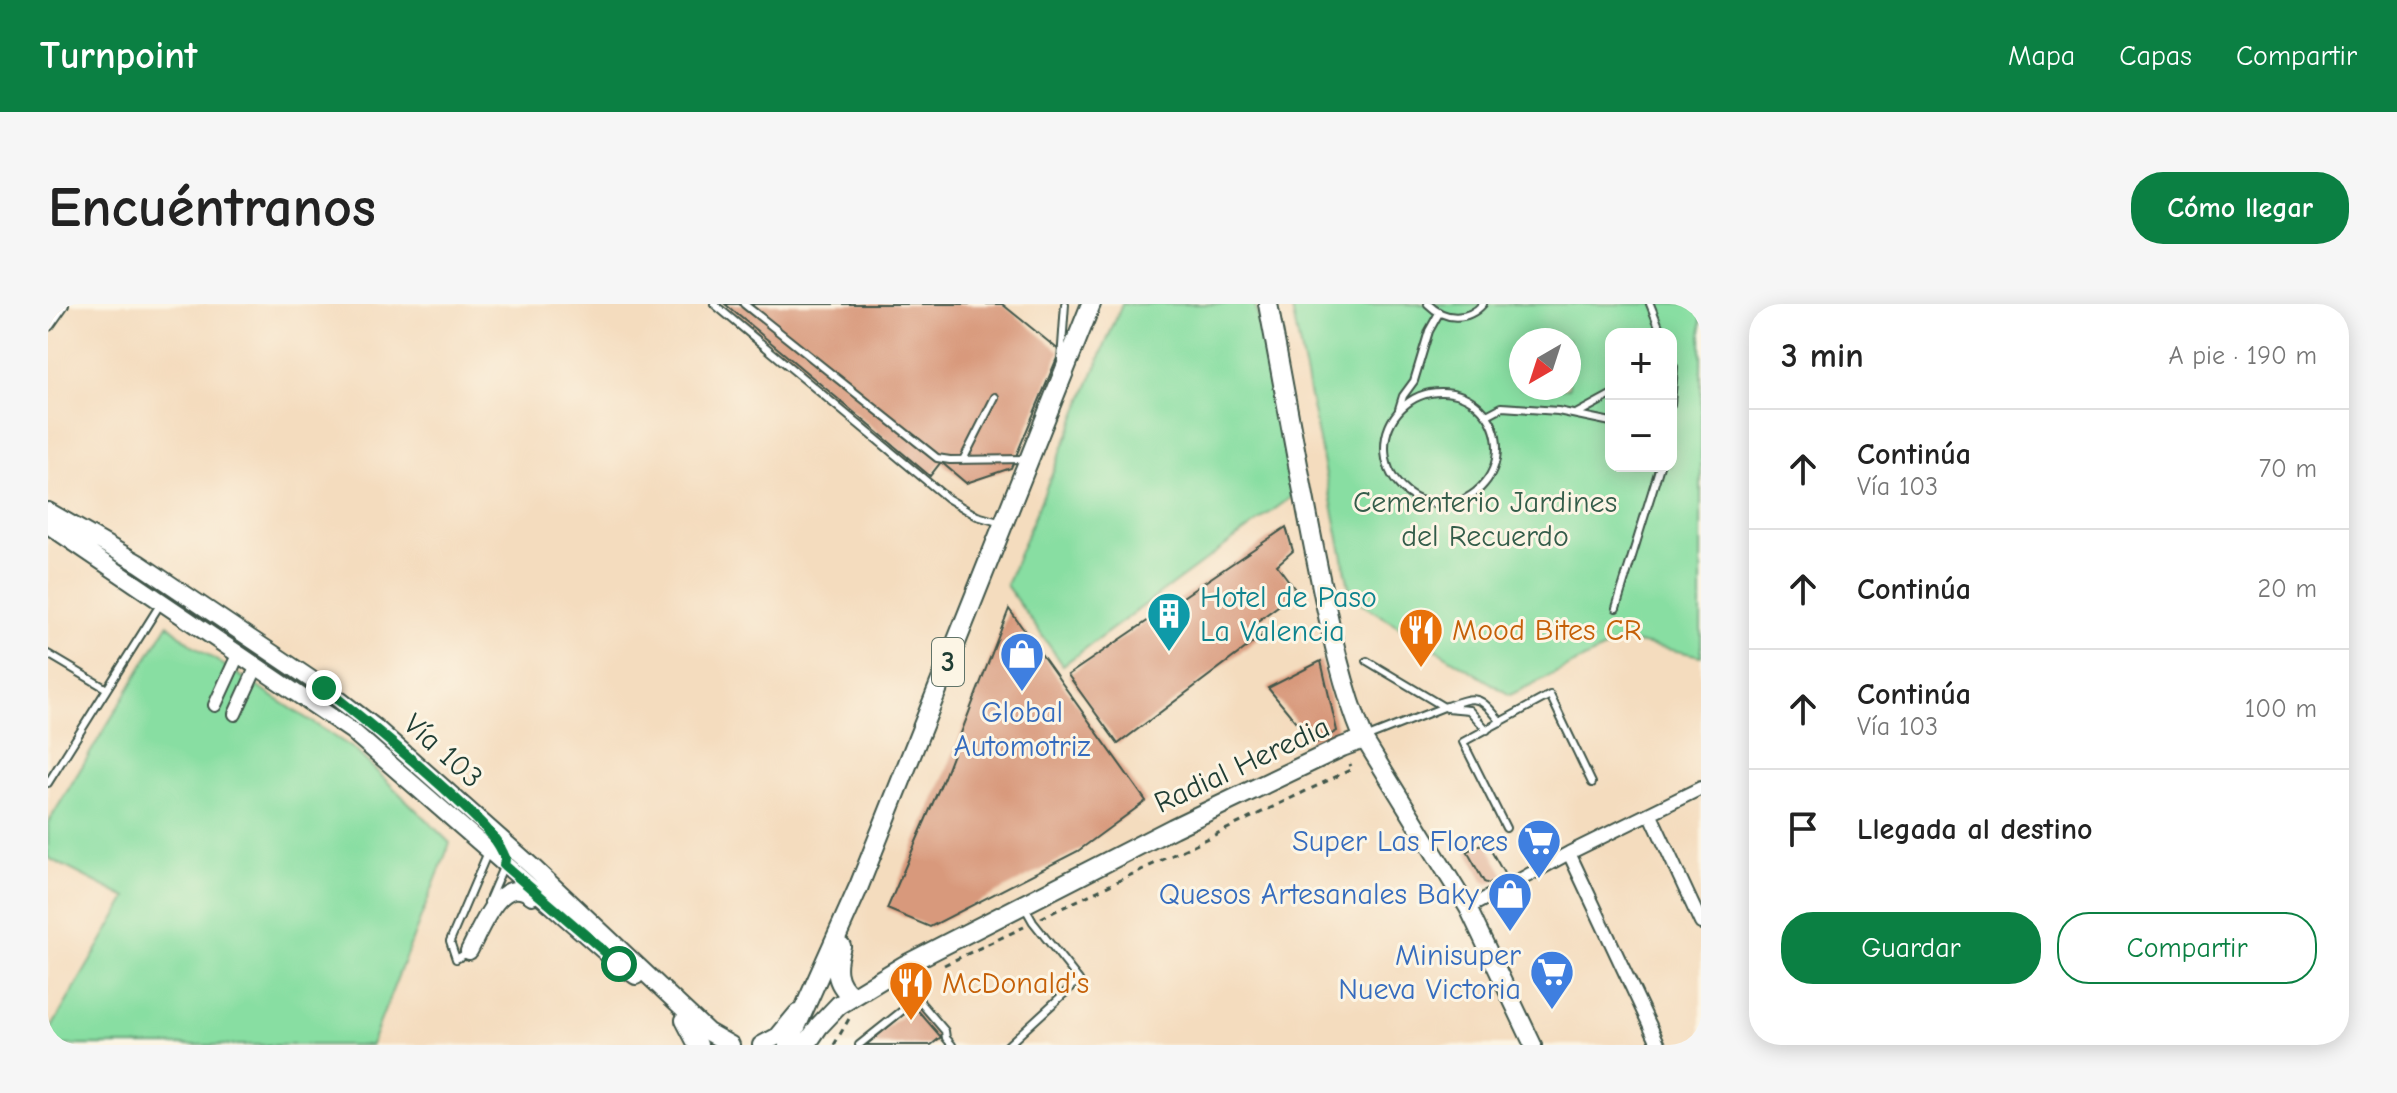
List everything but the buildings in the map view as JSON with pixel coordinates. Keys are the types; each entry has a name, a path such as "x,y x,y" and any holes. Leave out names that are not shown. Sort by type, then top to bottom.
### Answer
{"main road":[{"name":"3","path":"788,1045 859,886 1091,304"},
{"path":"1260,304 1280,407 1301,484"},
{"name":"Radial Heredia","path":"806,1044 828,1017 852,996 905,965 1173,828 1364,739 1341,675 1268,304"},
{"name":"Vía 103","path":"48,511 140,564 324,688 407,755 536,870 708,1032 731,1045"},
{"name":"Vía 103","path":"48,525 352,731 642,981 710,1045"},
{"path":"71,525 174,599 244,643 249,659 268,659 355,720 457,811 484,826 498,856 520,859 536,870"},
{"path":"1364,739 1468,908 1533,1045"},
{"path":"852,996 842,986 836,962 859,886"},
{"path":"469,951 501,896 521,890 619,964"},
{"path":"761,1045 778,1036 788,1026 822,970"},
{"path":"685,1020 698,1045"}],"street":[{"path":"48,324 62,304"},
{"path":"215,705 249,659"},
{"path":"235,714 249,659"},
{"path":"1468,908 1569,853 1701,788"},
{"path":"1650,813 1701,923"},
{"path":"1569,853 1659,1045"}],"lane":[{"path":"714,304 947,498 977,516 1004,523"},
{"path":"747,307 757,304"},
{"path":"1059,378 1065,304"},
{"path":"1428,304 1439,313 1452,317 1465,316 1483,304"},
{"path":"1650,304 1660,328"},
{"path":"747,307 937,458 1028,459"},
{"path":"1399,410 1403,396 1414,381 1429,331 1439,313"},
{"path":"1444,391 1475,403 1487,415 1498,441 1498,455 1488,481 1478,491 1466,499 1439,504 1425,502 1401,487 1387,463 1386,435 1399,410 1412,399 1444,391"},
{"path":"963,460 995,397"},
{"path":"1576,414 1605,398"},
{"path":"1487,415 1502,407 1576,414 1605,421"},
{"path":"1616,608 1658,472"},
{"path":"48,783 161,603"},
{"path":"48,654 107,689"},
{"path":"1367,661 1444,707 1469,710 1487,730"},
{"path":"1506,828 1463,742 1550,695 1592,783"},
{"path":"1364,739 1467,698 1484,702 1501,722"},
{"path":"498,856 469,951 456,959 450,941 498,856"},
{"path":"1008,1045 1079,980 1033,922 1024,905"},
{"path":"905,965 921,1003 945,1031 952,1045"},
{"path":"859,1045 913,1002 921,1003"},
{"path":"939,1045 946,1038"}],"path":[{"path":"939,967 1352,769 1350,764"},
{"path":"834,1045 851,1016"}],"green space":[{"path":"1122,304 1255,304 1294,495 1063,665 1006,585"},
{"name":"Cementerio Jardines del Recuerdo","path":"1291,304 1701,304 1701,656 1623,640 1510,695 1351,597"},
{"path":"168,624 191,644 354,749 450,843 371,1045 48,1045 48,1034 127,898 48,858 48,823"}],"place":[{"name":"Hotel de Paso La Valencia","path":"1169,653"},
{"name":"Mood Bites CR","path":"1421,669"},
{"name":"Global Automotriz","path":"1022,693"},
{"name":"Super Las Flores","path":"1539,880"},
{"name":"Quesos Artesanales Baky","path":"1510,933"},
{"name":"Minisuper Nueva Victoria","path":"1552,1011"},
{"name":"McDonald's","path":"911,1022"}],"route":[{"path":"324,688 376,728 484,826 503,852 504,865 619,964"}]}
